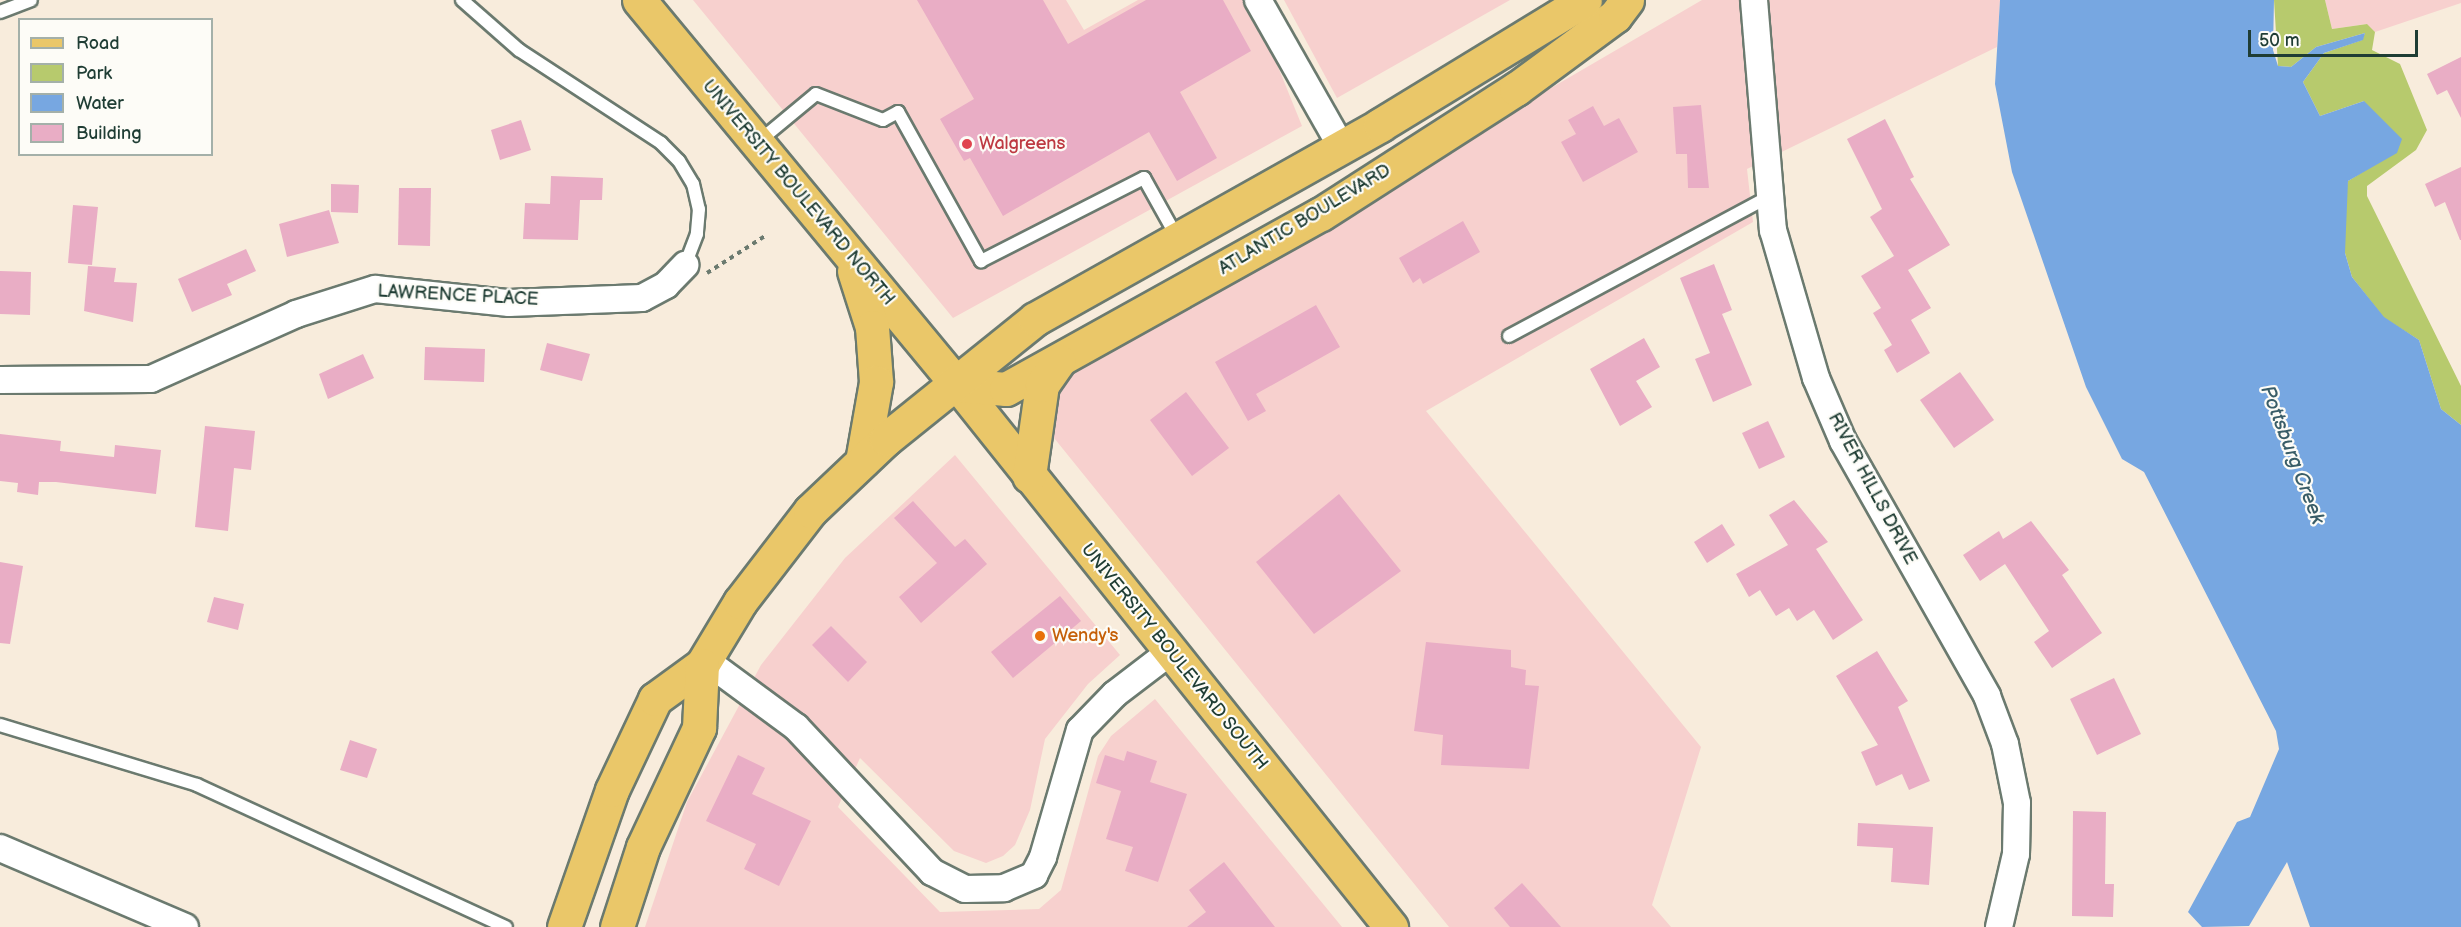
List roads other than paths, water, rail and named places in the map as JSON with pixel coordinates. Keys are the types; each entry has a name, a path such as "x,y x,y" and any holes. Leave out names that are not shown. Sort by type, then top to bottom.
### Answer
{"main road":[{"name":"UNIVERSITY BOULEVARD NORTH","path":"639,0 958,385"},
{"path":"564,927 608,801 655,699 704,663 740,602 810,511 862,461 958,385 1035,319 1179,240 1586,0"},
{"name":"ATLANTIC BOULEVARD","path":"958,385 1006,389 1321,214 1516,89 1615,16 1627,0"},
{"path":"849,255 872,327 876,382 862,461"},
{"path":"1029,476 1040,393 1059,361"},
{"name":"UNIVERSITY BOULEVARD SOUTH","path":"958,385 1391,927"},
{"path":"617,927 643,847 699,728 704,663"}],"street":[{"path":"1258,0 1341,146"},
{"name":"RIVER HILLS DRIVE","path":"1754,0 1768,197 1787,291 1843,441 1987,696 2005,744 2017,803 2016,854 1999,927"},
{"name":"LAWRENCE PLACE","path":"0,380 152,379 184,369 296,314 375,290 509,303 642,298 685,265"},
{"path":"704,663 796,727 932,872 965,889 1004,888 1034,874 1043,857 1080,730 1115,694 1170,652"},
{"path":"0,848 185,927"}],"lane":[{"path":"0,12 31,0"},
{"path":"462,0 519,50 661,144 679,161 693,184 699,209 697,234 685,265"},
{"path":"756,143 816,94 883,120 898,112 981,261 1144,178 1179,240"},
{"path":"1509,336 1768,197"},
{"path":"0,725 197,785 506,927"}],"water":[{"name":"Pottsburg Creek","path":"2000,0 2274,0 2273,50 2278,66 2291,67 2316,47 2365,33 2363,40 2324,53 2303,82 2320,116 2364,101 2402,139 2397,153 2348,181 2345,253 2352,277 2384,317 2419,340 2441,409 2461,425 2461,927 2310,927 2287,862 2249,926 2202,927 2188,912 2237,822 2250,817 2279,749 2276,731 2144,472 2122,459 2086,387 2012,172 1995,84"}],"place":[{"name":"Walgreens","path":"967,144"},
{"name":"Wendy's","path":"1040,636"}]}
